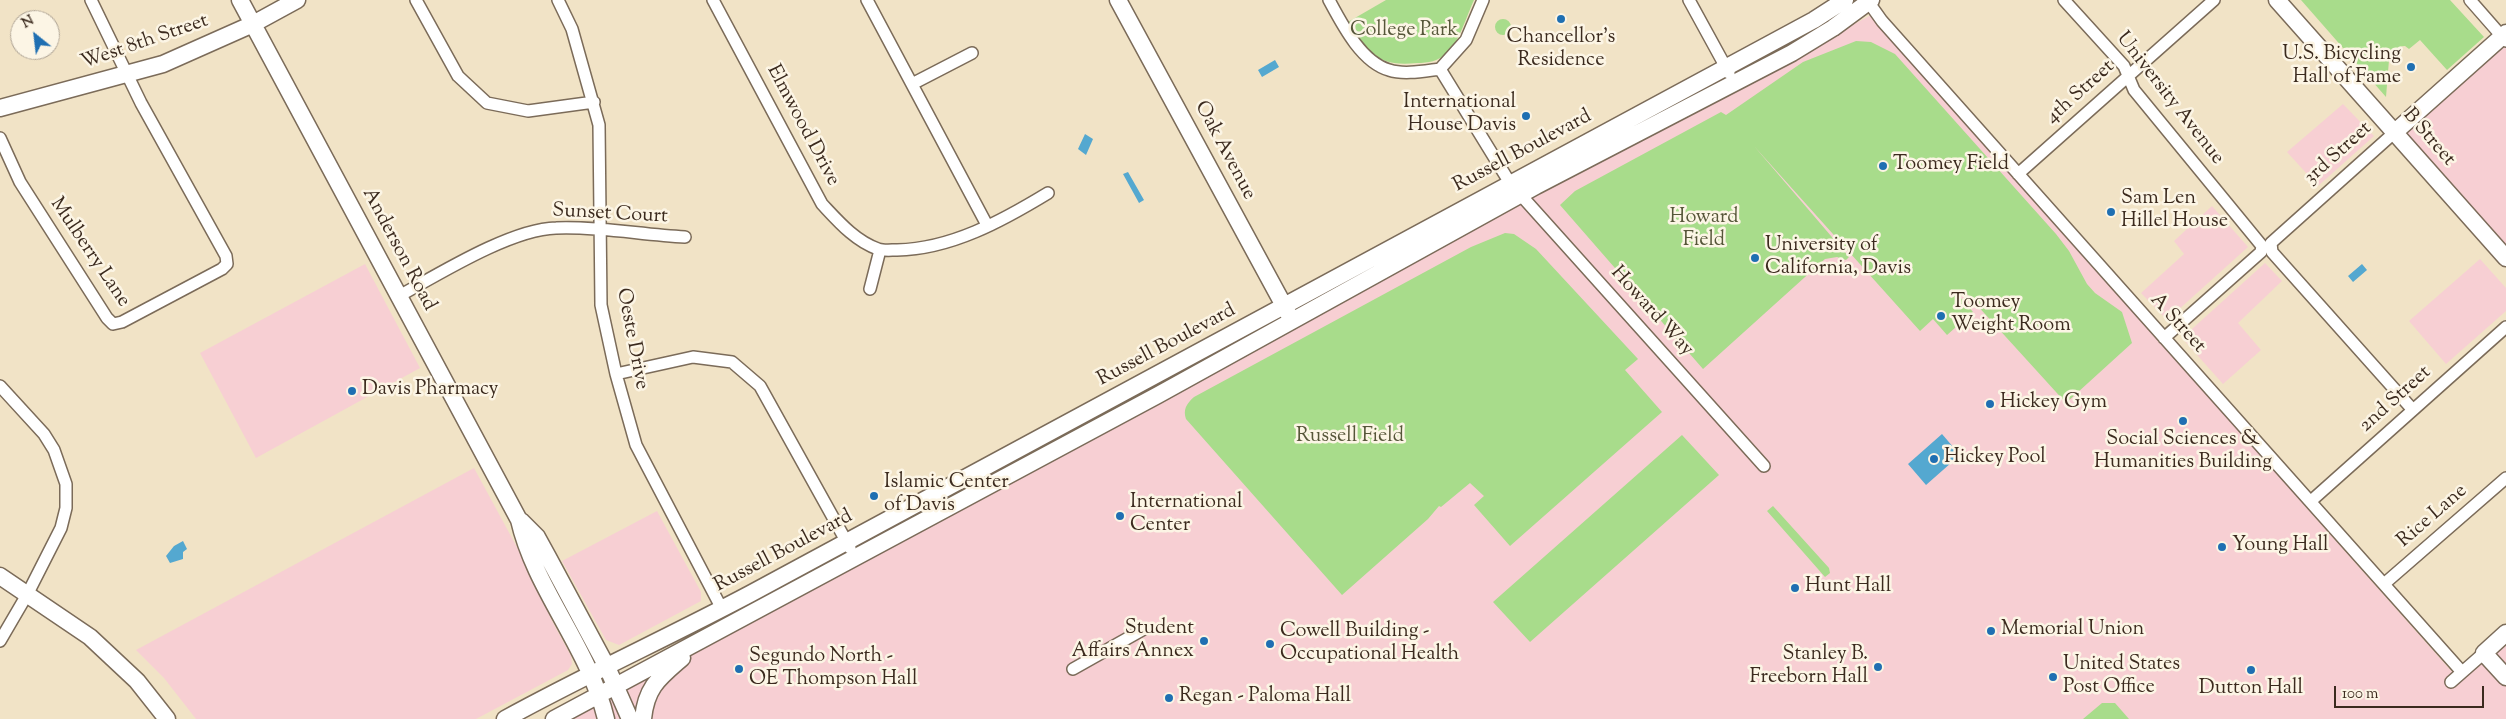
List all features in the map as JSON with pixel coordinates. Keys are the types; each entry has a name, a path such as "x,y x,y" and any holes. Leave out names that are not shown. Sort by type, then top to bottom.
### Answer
{"main road":[{"name":"Anderson Road","path":"240,0 521,526 536,566 591,674 606,719"},
{"name":"West 8th Street","path":"0,108 126,75 180,57 253,24 297,0"},
{"name":"Oak Avenue","path":"1118,0 1293,321"},
{"name":"Russell Boulevard","path":"554,719 1293,321 1515,189 1726,68 1814,20 1845,0"},
{"name":"B Street","path":"2278,0 2506,258"},
{"name":"Russell Boulevard","path":"504,719 722,609 1284,306 1515,189 1734,83 1820,37 1869,1"},
{"name":"3rd Street","path":"2395,132 2505,37"},
{"path":"1158,395 1159,388 1164,381 1183,370 1184,361"},
{"path":"521,526 544,569 548,572 555,571 607,667 630,719"},
{"path":"0,576 28,593 90,637 114,657 167,719"},
{"path":"2506,633 2484,653 2506,676"},
{"path":"643,719 644,704 650,689 658,679 703,640"}],"street":[{"path":"92,0 126,75"},
{"path":"416,0 458,76 487,103 528,111 594,102"},
{"name":"Oeste Drive","path":"558,0 572,29 599,125 601,305 616,374 636,445 722,609"},
{"name":"Elmwood Drive","path":"713,0 822,204 843,226 865,243 880,250"},
{"path":"868,0 914,83 987,225"},
{"path":"1329,0 1350,39 1376,63 1389,70 1417,72 1440,69 1466,40 1483,0"},
{"path":"1689,0 1734,83"},
{"name":"University Avenue","path":"2064,0 2124,66 2134,90 2266,247 2413,410"},
{"name":"4th Street","path":"2018,174 2214,0"},
{"path":"2470,0 2505,37"},
{"name":"A Street","path":"1869,1 2018,174 2462,672"},
{"path":"914,83 972,53"},
{"path":"1440,69 1515,189"},
{"name":"Mulberry Lane","path":"0,138 20,182 107,318 114,324 122,322 227,264 226,256 126,75"},
{"name":"3rd Street","path":"2164,338 2395,132"},
{"name":"Howard Way","path":"1515,189 1764,466"},
{"path":"870,289 880,250 921,249 953,241 1048,192"},
{"name":"Sunset Court","path":"399,296 495,245 554,228 600,229 685,237"},
{"name":"2nd Street","path":"2311,501 2506,327"},
{"path":"616,374 693,357 732,362 760,386 855,558"},
{"path":"0,386 49,442 60,463 66,484 66,508 61,528 28,593 0,641"},
{"name":"Rice Lane","path":"2384,584 2506,478"},
{"path":"1073,669 1144,629"},
{"path":"2451,682 2484,653"}],"shaded area":[{"name":"University of California, Davis","path":"1873,14 2307,502 2304,505 2453,673 2506,626 2506,719 564,719"},
{"path":"2506,33 2506,257 2395,132"},
{"path":"2343,104 2374,136 2318,186 2287,152"},
{"path":"2212,206 2248,247 2167,320 2141,293 2184,254 2174,241"},
{"path":"2480,259 2506,288 2506,311 2446,364 2409,321"},
{"path":"2265,263 2282,281 2238,323 2261,350 2223,384 2182,338"},
{"path":"365,264 420,368 256,458 200,353"},
{"path":"474,468 538,586 551,619 571,656 572,664 568,670 476,719 196,719 164,678 136,650"},
{"path":"657,511 701,592 701,601 619,645 606,640 562,561"}],"green space":[{"name":"College Park","path":"1386,0 1474,0 1459,36 1446,54 1429,62 1403,64 1392,63 1375,56 1348,22"},
{"path":"2301,0 2450,0 2484,37 2447,70 2420,40 2409,49 2405,46 2397,48 2392,59 2389,60 2386,97"},
{"path":"1500,19 1506,19 1511,24 1509,33 1500,35 1495,30 1495,24"},
{"name":"Howard Field","path":"1856,41 1871,42 1895,54 2056,234 2069,251 2087,284 2095,293 2122,312 2132,343 2066,403 1965,292 1960,297 1973,312 1947,335 1933,319 1920,331 1754,146 1849,257 1846,260 1837,257 1825,259 1703,369 1560,205 1575,191 1721,112 1726,115 1803,62"},
{"name":"Russell Field","path":"1505,233 1514,234 1536,249 1638,359 1625,370 1662,412 1510,546 1474,505 1484,496 1470,483 1441,507 1439,506 1428,519 1342,595 1186,419 1186,407 1194,397 1471,247"},
{"path":"1682,435 1719,475 1530,642 1493,602"},
{"path":"1773,506 1829,568 1830,573 1825,577 1767,511"},
{"path":"2102,703 2115,703 2129,719 2083,719"}],"water":[{"path":"1275,60 1279,67 1262,77 1258,70"},
{"path":"1085,134 1093,139 1086,155 1078,149"},
{"path":"1128,172 1144,200 1139,203 1123,174"},
{"path":"2362,264 2367,270 2353,282 2348,276"},
{"name":"Hickey Pool","path":"1942,434 1960,455 1926,485 1908,464"},
{"path":"183,541 187,549 183,552 183,559 170,563 166,556 174,546"}],"place":[{"name":"Chancellor's Residence","path":"1561,19"},
{"name":"U.S. Bicycling Hall of Fame","path":"2411,67"},
{"name":"International House Davis","path":"1526,116"},
{"name":"Toomey Field","path":"1883,166"},
{"name":"Sam Len Hillel House","path":"2111,212"},
{"name":"University of California, Davis","path":"1755,258"},
{"name":"Toomey Weight Room","path":"1941,316"},
{"name":"Davis Pharmacy","path":"352,391"},
{"name":"Hickey Gym","path":"1990,404"},
{"name":"Social Sciences & Humanities Building","path":"2183,421"},
{"name":"Hickey Pool","path":"1934,459"},
{"name":"Islamic Center of Davis","path":"874,496"},
{"name":"International Center","path":"1120,516"},
{"name":"Young Hall","path":"2222,547"},
{"name":"Hunt Hall","path":"1795,588"},
{"name":"Memorial Union","path":"1991,631"},
{"name":"Student Affairs Annex","path":"1204,641"},
{"name":"Cowell Building - Occupational Health","path":"1270,644"},
{"name":"Stanley B. Freeborn Hall","path":"1878,667"},
{"name":"Segundo North - OE Thompson Hall","path":"739,669"},
{"name":"Dutton Hall","path":"2251,670"},
{"name":"United States Post Office","path":"2053,677"},
{"name":"Regan - Paloma Hall","path":"1169,698"}]}
